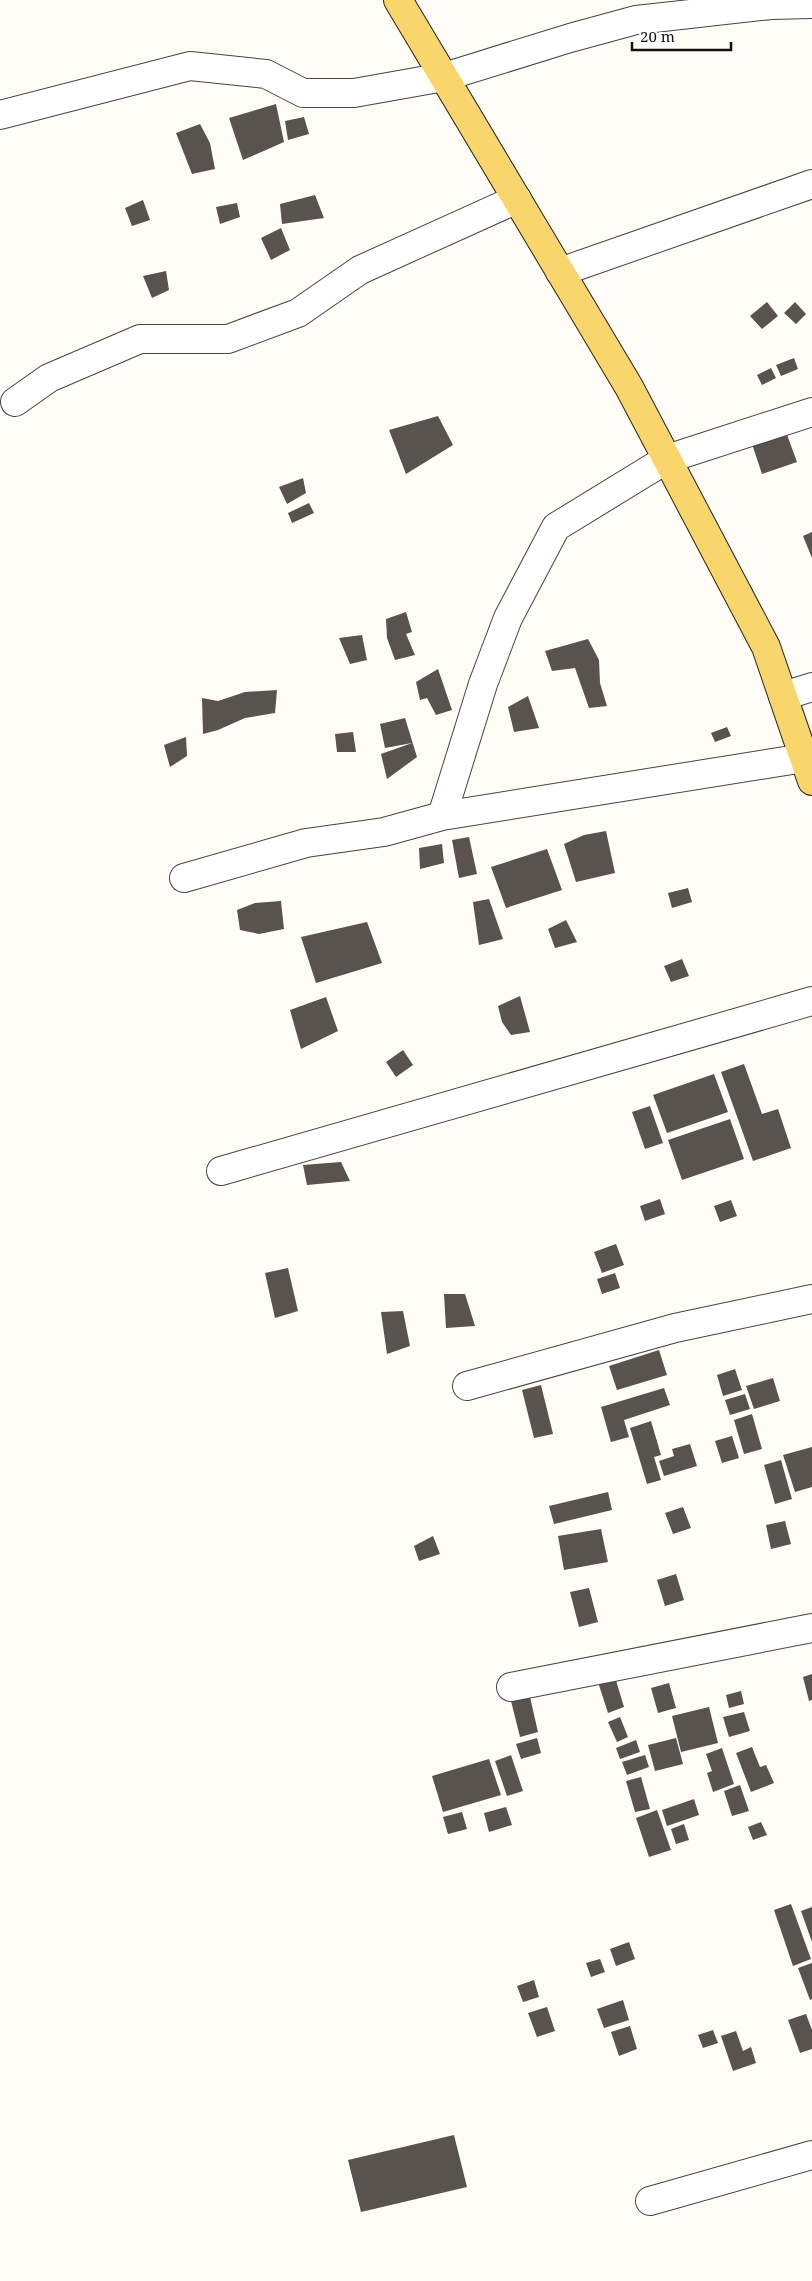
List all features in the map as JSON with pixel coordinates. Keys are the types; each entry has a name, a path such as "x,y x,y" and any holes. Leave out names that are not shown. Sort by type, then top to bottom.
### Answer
{"main road":[{"path":"398,0 629,387 667,458 766,647 808,770"}],"street":[{"path":"0,114 190,66 266,74 302,93 354,93 444,77 570,38 636,20 771,5 812,4"},
{"path":"560,272 812,184"},
{"path":"15,402 50,378 140,339 228,338 298,313 360,270 517,200"},
{"path":"442,816 483,684 508,618 556,527 667,458 812,412"},
{"path":"782,696 812,687"},
{"path":"184,878 306,843 384,832 442,816 808,770"},
{"path":"221,1171 812,1001"},
{"path":"467,1386 676,1328 812,1299"},
{"path":"511,1687 812,1628"},
{"path":"650,2201 812,2155"}],"building":[{"path":"276,104 284,142 243,160 229,118"},
{"path":"304,117 309,134 288,140 285,121"},
{"path":"200,124 210,143 215,169 192,174 176,133"},
{"path":"315,195 324,218 282,224 280,204"},
{"path":"143,200 150,220 132,226 125,208"},
{"path":"237,203 240,217 220,224 216,207"},
{"path":"281,228 290,250 271,260 261,238"},
{"path":"166,271 169,290 152,298 143,276"},
{"path":"767,302 778,316 762,329 750,316"},
{"path":"795,302 806,314 796,324 784,313"},
{"path":"794,358 798,369 781,376 776,365"},
{"path":"771,368 776,378 762,385 757,375"},
{"path":"438,416 453,445 406,474 389,430"},
{"path":"786,432 797,462 762,474 752,444"},
{"path":"303,478 306,493 287,504 279,487"},
{"path":"309,503 314,513 292,523 288,513"},
{"path":"812,532 812,558 803,536"},
{"path":"406,612 412,632 406,634 415,655 395,660 387,638 386,619"},
{"path":"362,635 367,660 350,664 339,638"},
{"path":"588,639 599,660 600,683 607,706 589,708 575,668 552,671 545,651"},
{"path":"438,669 452,710 436,715 427,698 420,700 416,682"},
{"path":"277,690 275,713 245,718 218,730 203,734 202,698 218,701 245,692"},
{"path":"528,696 539,728 514,732 508,707"},
{"path":"405,718 417,757 387,779 381,754 412,743 385,748 380,724"},
{"path":"727,727 731,736 715,742 711,733"},
{"path":"353,732 356,752 337,752 335,734"},
{"path":"186,737 187,756 170,767 164,745"},
{"path":"606,831 615,873 576,882 564,844 584,835"},
{"path":"469,837 477,874 459,878 452,840"},
{"path":"442,844 444,863 420,869 419,848"},
{"path":"547,849 562,890 506,908 491,867"},
{"path":"688,888 692,902 672,908 668,893"},
{"path":"489,899 503,939 479,945 473,902"},
{"path":"281,901 284,929 259,934 240,930 237,910 255,903"},
{"path":"566,920 577,942 555,948 548,929"},
{"path":"367,922 382,963 316,983 301,937"},
{"path":"682,959 689,976 671,982 664,966"},
{"path":"520,996 530,1032 511,1035 502,1022 498,1006"},
{"path":"326,997 338,1031 301,1049 290,1010"},
{"path":"403,1050 413,1065 396,1077 386,1062"},
{"path":"744,1064 762,1114 778,1109 791,1148 753,1161 721,1072"},
{"path":"714,1074 728,1112 667,1133 653,1095"},
{"path":"650,1106 663,1143 645,1149 632,1112"},
{"path":"730,1119 744,1159 682,1180 668,1140"},
{"path":"341,1162 350,1181 307,1185 303,1165"},
{"path":"660,1199 665,1214 645,1221 640,1206"},
{"path":"731,1200 737,1216 720,1222 714,1206"},
{"path":"616,1244 624,1265 602,1273 594,1252"},
{"path":"288,1268 298,1311 275,1318 265,1273"},
{"path":"615,1273 620,1288 602,1294 597,1279"},
{"path":"444,1294 465,1294 475,1326 446,1328"},
{"path":"403,1311 410,1346 387,1354 381,1312"},
{"path":"659,1350 667,1375 617,1390 609,1366"},
{"path":"735,1369 742,1390 723,1396 717,1375"},
{"path":"773,1378 780,1401 754,1409 746,1386"},
{"path":"541,1385 553,1434 534,1438 522,1390"},
{"path":"664,1388 670,1405 624,1420 629,1437 611,1442 601,1407"},
{"path":"745,1394 750,1409 730,1415 725,1400"},
{"path":"752,1414 762,1449 744,1454 734,1420"},
{"path":"651,1421 661,1455 654,1457 661,1480 647,1484 630,1428"},
{"path":"732,1436 739,1458 722,1463 715,1441"},
{"path":"690,1444 697,1466 664,1476 659,1461 674,1456 672,1449"},
{"path":"812,1447 812,1487 795,1492 783,1455"},
{"path":"781,1460 792,1499 775,1504 764,1465"},
{"path":"608,1492 612,1510 554,1524 549,1506"},
{"path":"683,1507 691,1528 673,1534 665,1513"},
{"path":"785,1521 791,1544 771,1549 766,1525"},
{"path":"601,1529 608,1562 564,1570 558,1536"},
{"path":"433,1536 440,1554 419,1561 414,1546"},
{"path":"676,1574 684,1600 665,1606 657,1580"},
{"path":"589,1588 598,1622 579,1627 570,1592"},
{"path":"812,1674 812,1700 809,1701 803,1677"},
{"path":"615,1677 624,1707 608,1713 598,1682"},
{"path":"669,1683 676,1708 658,1713 651,1688"},
{"path":"741,1691 744,1704 729,1708 726,1695"},
{"path":"530,1697 538,1732 520,1737 511,1701"},
{"path":"709,1707 718,1743 681,1752 672,1716"},
{"path":"744,1712 750,1731 729,1737 723,1717"},
{"path":"620,1717 628,1737 617,1742 608,1722"},
{"path":"537,1738 541,1753 521,1759 516,1744"},
{"path":"676,1738 683,1764 655,1771 648,1745"},
{"path":"636,1740 640,1752 620,1759 616,1748"},
{"path":"752,1747 760,1767 766,1765 774,1783 751,1792 736,1753"},
{"path":"722,1748 734,1784 713,1792 707,1773 712,1771 706,1754"},
{"path":"511,1755 523,1791 507,1796 495,1761"},
{"path":"645,1755 649,1767 627,1775 622,1762"},
{"path":"489,1759 501,1795 443,1812 432,1776"},
{"path":"641,1777 650,1809 635,1812 626,1781"},
{"path":"740,1785 749,1811 732,1816 724,1791"},
{"path":"694,1799 699,1815 667,1826 662,1810"},
{"path":"506,1807 512,1825 489,1832 484,1813"},
{"path":"657,1810 671,1850 649,1857 636,1818"},
{"path":"462,1812 467,1829 448,1834 443,1817"},
{"path":"761,1822 767,1835 753,1840 748,1827"},
{"path":"684,1824 689,1840 676,1844 671,1829"},
{"path":"791,1904 811,1959 793,1966 774,1910"},
{"path":"812,1907 812,1942 801,1911"},
{"path":"629,1942 635,1959 616,1966 610,1949"},
{"path":"600,1959 605,1972 591,1977 586,1963"},
{"path":"812,1963 812,1999 810,2000 798,1968"},
{"path":"534,1980 539,1997 523,2002 517,1986"},
{"path":"623,2000 629,2020 604,2028 597,2009"},
{"path":"547,2007 555,2031 537,2037 528,2013"},
{"path":"806,2014 812,2030 812,2049 800,2053 788,2020"},
{"path":"630,2026 637,2049 619,2056 611,2032"},
{"path":"713,2030 718,2043 703,2048 698,2035"},
{"path":"736,2031 743,2051 751,2047 756,2063 733,2071 721,2036"},
{"path":"454,2135 467,2187 361,2212 348,2160"}]}
